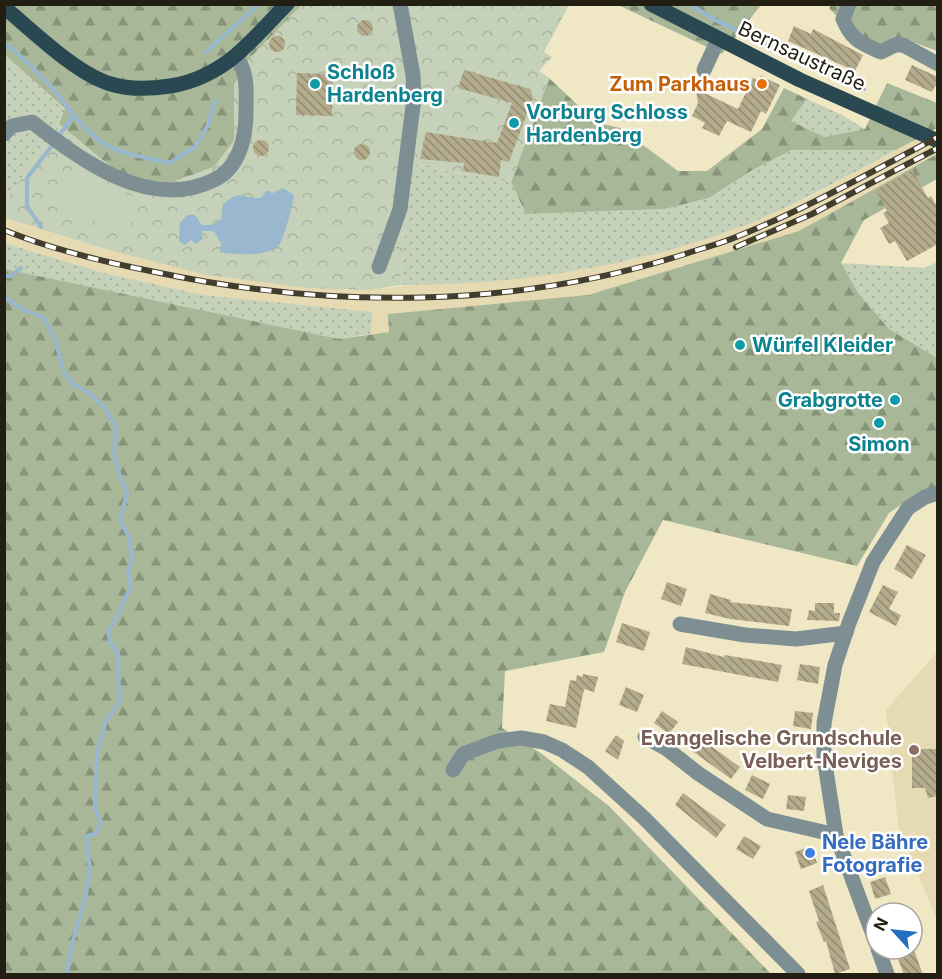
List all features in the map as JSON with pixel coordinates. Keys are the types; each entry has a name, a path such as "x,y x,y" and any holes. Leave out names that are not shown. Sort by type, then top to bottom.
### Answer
{"main road":[{"path":"4,7 80,68 112,85 149,90 183,84 208,74 235,56 287,4"},
{"name":"Bernsaustraße","path":"651,4 800,80 938,141"}],"street":[{"path":"380,267 400,209 414,98 413,75 400,4"},
{"path":"849,4 843,19 849,33 881,52 895,45 903,45 938,64"},
{"path":"704,70 718,40"},
{"path":"4,134 12,126 32,122 97,168 149,189 176,190 205,184 233,166 243,143 246,121 246,85 243,65 235,56"},
{"path":"864,911 836,835 824,757 824,723 835,665 873,562 908,508 925,497 938,493"},
{"path":"680,624 746,635 796,639 846,633"},
{"path":"645,737 668,749 699,774 767,819 836,835"},
{"path":"453,770 463,754 498,741 521,738 544,742 562,750 588,767 644,818 798,975"}],"shaded area":[{"path":"937,128 937,154 799,231 588,295 388,314 389,332 370,334 373,312 203,295 104,273 5,243 4,218 109,250 370,290 635,259 732,230 808,198"},
{"name":"Evangelische Grundschule Velbert-Neviges","path":"937,652 937,920 898,825 886,710"}],"green space":[{"path":"832,4 937,5 937,51 908,40 875,56 829,8"},
{"path":"5,5 302,5 250,58 234,85 234,141 214,167 173,182 140,182 117,172 59,124 65,109 5,55"},
{"path":"302,5 569,5 544,52 552,57 539,71 549,78 511,182 411,164 400,285 370,290 307,288 207,275 109,250 5,218 5,202 59,124 117,172 140,182 173,182 214,167 234,141 234,85 250,58"},
{"path":"618,5 761,5 722,54"},
{"path":"5,55 65,110 59,124 5,202"},
{"path":"549,78 585,112 603,124 620,128 678,171 707,171 762,129 784,88 807,99 791,121 824,137 865,129 887,83 937,103 937,128 896,150 792,150 749,172 709,198 665,209 526,214 511,182"},
{"path":"807,99 840,114 865,129 824,137 791,121"},
{"path":"792,150 896,150 815,193 753,222 653,254 569,272 526,278 400,285 411,164 511,182 526,214 665,209 709,198 749,172"},
{"path":"937,154 937,179 864,220 841,263 859,294 889,329 937,358 937,494 914,496 889,513 857,566 663,520 625,592 604,652 505,671 502,728 542,754 609,806 771,974 5,974 5,269 339,339 389,332 388,314 588,295 799,231"},
{"path":"70,174 140,199 127,233 58,208"},
{"path":"4,243 104,273 203,295 373,312 370,334 339,339 5,269"},
{"path":"937,262 937,358 889,329 859,294 841,263 925,268"}],"water":[{"path":"283,188 294,195 283,236 279,245 274,249 251,254 220,252 221,244 214,231 202,231 201,235 204,238 196,244 191,240 185,245 179,241 180,223 187,215 195,215 202,225 212,225 221,220 223,204 234,196 261,198 267,190 273,193"}],"building":[{"path":"365,20 371,22 373,28 371,34 365,36 359,34 357,28 359,22"},
{"path":"794,26 811,34 813,29 863,55 855,71 788,41"},
{"path":"277,36 283,38 285,44 283,50 277,52 271,50 269,44 271,38"},
{"path":"912,65 938,77 938,88 935,86 932,92 905,80"},
{"name":"Vorburg Schloss Hardenberg","path":"464,70 530,89 533,97 509,162 501,160 499,177 463,171 464,163 420,159 426,132 497,143 512,103 458,88"},
{"name":"Schloß Hardenberg","path":"297,73 333,74 332,116 296,115"},
{"path":"761,76 780,85 766,114 761,111 751,132 727,121 719,136 702,128 705,123 692,116 698,103 696,89 738,109 753,78 758,81"},
{"path":"261,140 267,142 269,148 267,154 261,156 255,154 253,148 255,142"},
{"path":"362,144 368,146 370,152 368,158 362,160 356,158 354,152 356,146"},
{"path":"912,170 928,198 931,196 938,208 938,244 907,261 895,241 889,244 880,228 889,223 883,213 887,211 876,190"},
{"path":"907,545 926,555 912,579 894,569"},
{"path":"667,582 687,589 681,606 661,599"},
{"path":"883,585 898,592 889,609 901,615 896,626 869,612"},
{"path":"710,594 731,600 730,602 792,609 789,626 730,619 705,613"},
{"path":"815,603 834,603 834,613 840,613 839,621 807,620 809,610 815,611"},
{"path":"622,623 650,632 644,651 616,642"},
{"path":"686,647 724,657 725,655 782,665 778,682 682,664"},
{"path":"800,664 820,667 818,684 797,680"},
{"path":"583,674 598,677 594,692 584,689 576,728 546,721 550,704 565,707 570,680 576,681 577,675 582,677"},
{"path":"626,687 644,695 637,712 619,705"},
{"path":"662,711 678,722 669,734 654,723"},
{"path":"795,711 813,713 811,729 793,726"},
{"path":"693,733 740,767 731,779 684,745"},
{"path":"616,735 624,741 618,760 605,751"},
{"path":"912,749 938,749 938,796 928,798 925,788 912,788"},
{"path":"752,775 770,784 763,799 745,790"},
{"path":"683,793 726,825 716,838 675,805"},
{"path":"788,795 806,797 804,811 786,809"},
{"path":"744,836 761,846 753,859 736,849"},
{"path":"811,846 817,863 801,869 795,852"},
{"path":"885,877 891,894 875,899 870,882"},
{"path":"823,885 850,969 835,974 826,941 824,942 816,922 819,921 809,891"},
{"path":"899,961 918,961 923,975 904,975"}],"waterway":[{"path":"206,52 259,4"},
{"path":"689,4 715,20 864,89"},
{"path":"4,43 41,76 95,137 109,147 135,155 170,163 196,146 209,123 215,101"},
{"path":"58,137 73,116"},
{"path":"41,227 27,206 27,178 54,143"},
{"path":"4,276 11,276 21,268"},
{"path":"4,297 26,311 44,318 56,342 64,373 73,384 88,392 106,409 116,428 114,454 127,493 120,520 128,535 132,557 128,573 131,585 108,632 111,645 118,652 119,702 105,723 97,755 95,808 101,823 95,834 86,836 89,877 70,951 67,974"}],"railway":[{"path":"4,230 41,244 98,260 221,284 288,293 422,298 489,294 555,285 621,272 724,242 813,202 938,137"},
{"path":"736,247 812,214 938,148"}],"place":[{"name":"Schloß Hardenberg","path":"315,84"},
{"name":"Zum Parkhaus","path":"762,84"},
{"name":"Vorburg Schloss Hardenberg","path":"514,123"},
{"name":"Würfel Kleider","path":"740,345"},
{"name":"Grabgrotte","path":"895,400"},
{"name":"Simon","path":"879,423"},
{"name":"Evangelische Grundschule Velbert-Neviges","path":"914,750"},
{"name":"Nele Bähre Fotografie","path":"810,853"}]}
